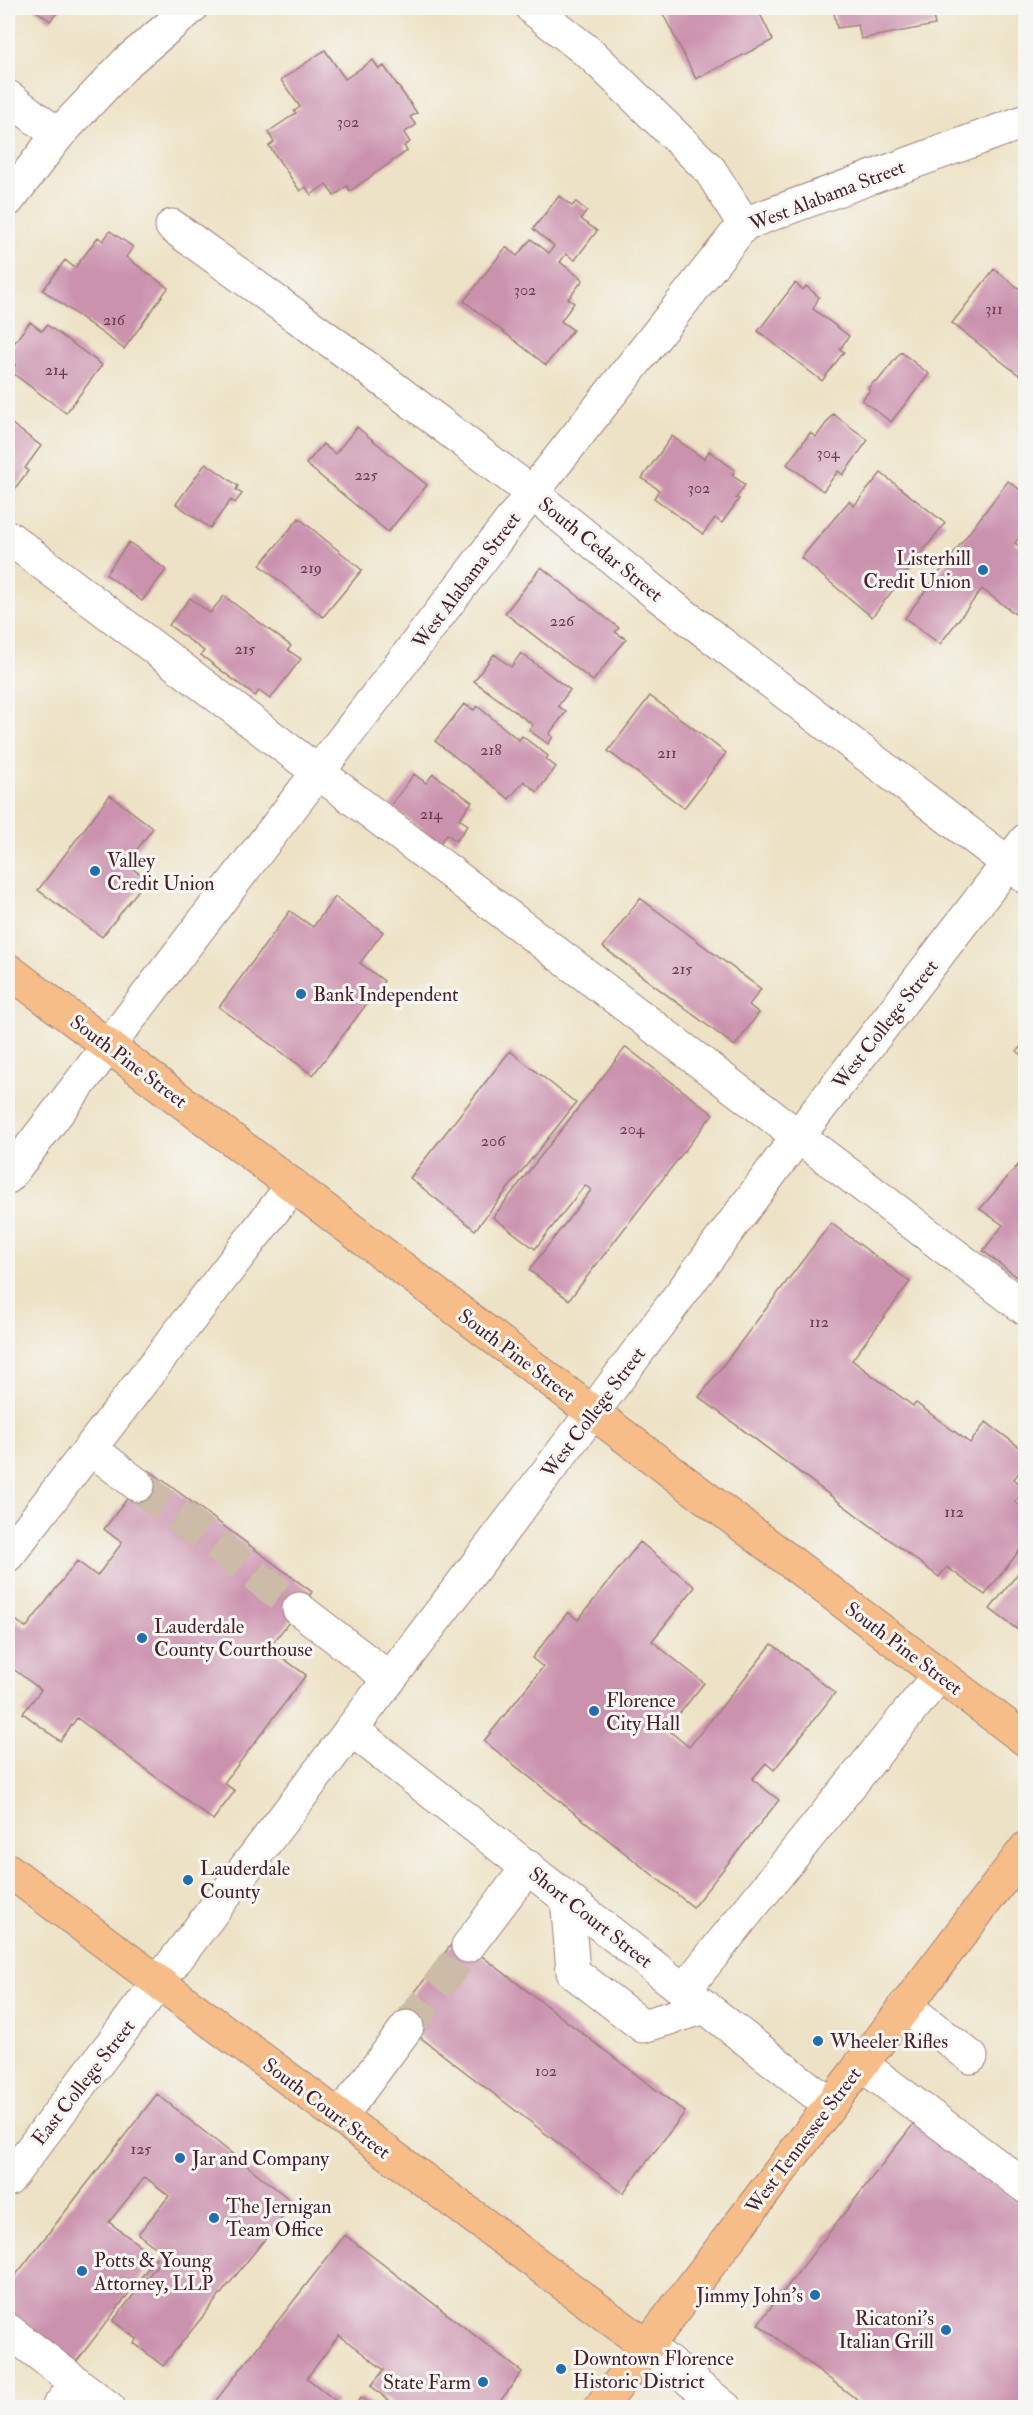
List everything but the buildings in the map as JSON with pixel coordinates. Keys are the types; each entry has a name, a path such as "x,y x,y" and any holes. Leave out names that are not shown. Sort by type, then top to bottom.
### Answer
{"main road":[{"name":"South Pine Street","path":"8,970 1026,1740"},
{"name":"West Tennessee Street","path":"600,2408 1026,1848"},
{"name":"South Court Street","path":"9,1873 647,2346"}],"street":[{"path":"8,200 58,135 127,62 191,8"},
{"path":"532,8 593,56 710,170 744,224"},
{"path":"8,97 58,135"},
{"name":"West Alabama Street","path":"8,1177 532,494 744,224 1026,121"},
{"name":"South Cedar Street","path":"172,226 350,355 532,494 659,596 1020,860"},
{"path":"8,537 1026,1309"},
{"name":"West College Street","path":"159,1983 593,1413 799,1135 1020,860"},
{"path":"8,1555 293,1185"},
{"path":"90,1448 138,1485"},
{"path":"299,1609 390,1679"},
{"path":"567,1898 573,1972 643,2026 695,1999 939,1674"},
{"name":"Short Court Street","path":"351,1729 830,2105"},
{"path":"468,1946 528,1867"},
{"name":"East College Street","path":"8,2180 159,1983"},
{"path":"905,2006 971,2057"},
{"path":"340,2117 407,2027"},
{"path":"861,2064 1026,2187"},
{"path":"8,2330 68,2396 109,2408"},
{"path":"647,2346 725,2408"}],"tunnel":[{"path":"138,1485 299,1609"},
{"path":"407,2027 468,1946"}],"place":[{"name":"Listerhill Credit Union","path":"983,570"},
{"name":"Valley Credit Union","path":"95,871"},
{"name":"Bank Independent","path":"301,994"},
{"name":"Lauderdale County Courthouse","path":"142,1638"},
{"name":"Florence City Hall","path":"594,1711"},
{"name":"Lauderdale County","path":"188,1880"},
{"name":"Wheeler Rifles","path":"818,2041"},
{"name":"Jar and Company","path":"180,2158"},
{"name":"The Jernigan Team Office","path":"214,2218"},
{"name":"Potts & Young Attorney, LLP","path":"82,2271"},
{"name":"Jimmy John's","path":"815,2295"},
{"name":"Ricatoni's Italian Grill","path":"946,2330"},
{"name":"Downtown Florence Historic District","path":"561,2369"},
{"name":"State Farm","path":"483,2382"}]}
